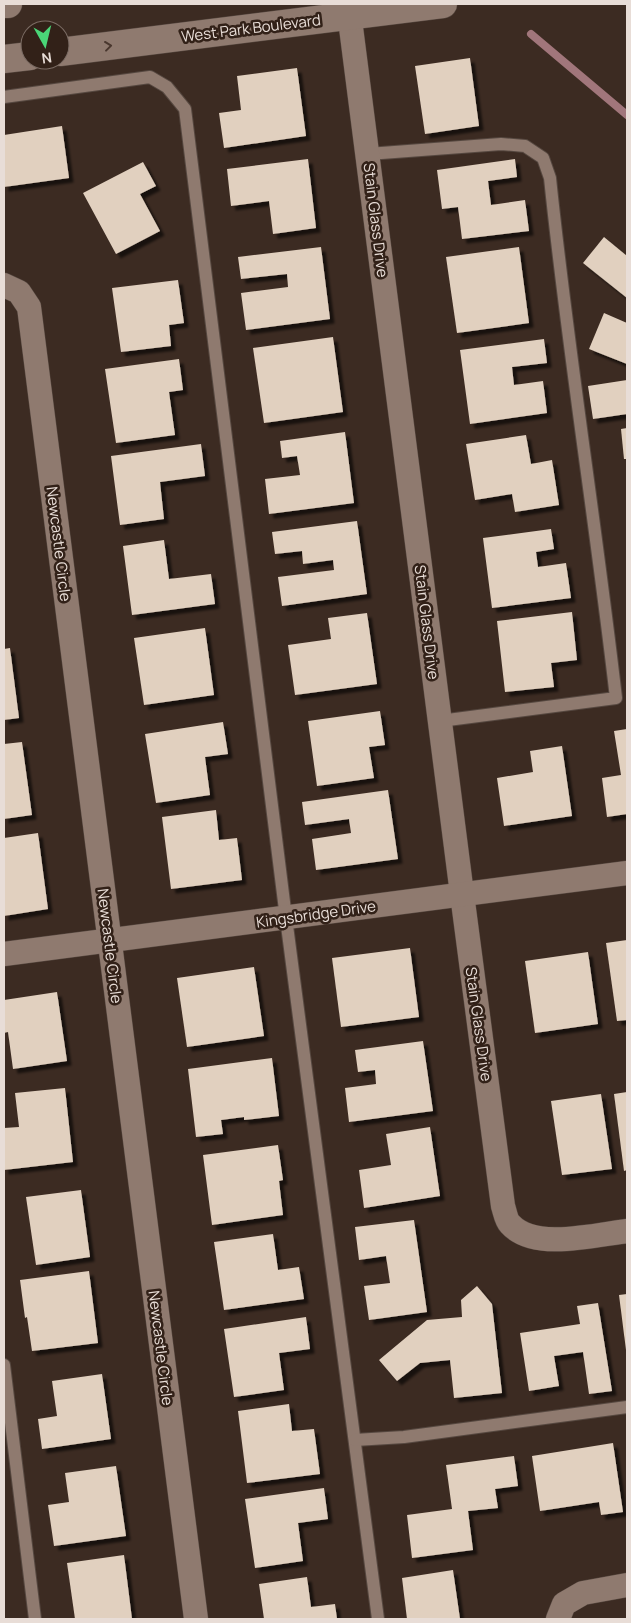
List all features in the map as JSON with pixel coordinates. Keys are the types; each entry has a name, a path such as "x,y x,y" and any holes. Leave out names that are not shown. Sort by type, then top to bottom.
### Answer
{"main road":[{"name":"West Park Boulevard","path":"70,51 349,9 443,4"},
{"path":"4,59 20,57"}],"street":[{"name":"Stain Glass Drive","path":"349,9 503,1206 508,1223 521,1234 538,1239 559,1240 627,1231"},
{"name":"Newcastle Circle","path":"4,285 20,292 29,307 196,1619"},
{"name":"Kingsbridge Drive","path":"4,954 627,873"},
{"path":"558,1619 564,1604 583,1593 627,1585"}],"lane":[{"path":"4,97 150,77 167,88 185,109 286,918 378,1619"},
{"path":"368,154 501,144 525,146 543,158 550,178 622,697 440,721"},
{"path":"4,1365 35,1619"},
{"path":"355,1440 404,1437 627,1407"}],"building":[{"path":"470,58 479,126 425,134 415,66"},
{"path":"297,68 306,136 224,148 219,113 241,110 237,76"},
{"path":"62,126 69,178 4,187 4,135"},
{"path":"308,159 316,228 273,234 269,201 231,206 227,169"},
{"path":"515,159 517,177 488,181 491,205 525,200 529,231 462,239 458,207 442,209 437,170"},
{"path":"143,162 156,186 140,194 160,231 116,254 83,193"},
{"path":"604,237 627,256 627,298 583,263"},
{"path":"321,247 330,319 246,330 241,293 288,287 287,274 241,279 238,257"},
{"path":"519,247 529,323 457,333 446,257"},
{"path":"178,280 184,323 169,325 171,346 121,352 112,288"},
{"path":"604,313 627,323 627,364 589,349"},
{"path":"333,337 343,412 264,423 253,348"},
{"path":"544,339 547,363 512,367 514,385 543,381 547,413 470,424 460,350"},
{"path":"179,359 183,390 169,392 175,435 116,443 105,369"},
{"path":"627,380 627,414 593,419 588,386"},
{"path":"627,428 627,459 624,459 621,429"},
{"path":"345,432 354,503 269,514 265,479 300,475 297,456 282,458 280,441"},
{"path":"526,435 531,464 552,460 559,505 515,512 512,494 475,500 466,444"},
{"path":"201,444 205,476 160,482 164,519 120,525 111,456"},
{"path":"357,521 367,594 282,606 278,577 334,570 333,560 303,564 302,551 275,554 272,532"},
{"path":"551,529 554,549 536,552 538,567 566,563 571,598 492,608 483,538"},
{"path":"164,540 169,579 211,574 215,604 132,615 123,546"},
{"path":"572,612 577,660 551,663 554,687 505,692 497,621"},
{"path":"367,613 377,684 295,695 288,645 331,639 328,618"},
{"path":"205,628 214,695 144,705 134,638"},
{"path":"10,648 19,718 4,720 4,649"},
{"path":"380,711 385,745 369,747 374,778 317,786 308,721"},
{"path":"223,722 228,754 205,757 210,795 156,803 145,734"},
{"path":"627,729 627,814 607,817 602,778 621,775 614,731"},
{"path":"22,742 32,815 4,819 4,744"},
{"path":"562,746 572,816 504,826 497,778 533,772 530,751"},
{"path":"388,790 398,859 316,870 312,839 351,833 349,819 305,825 302,802"},
{"path":"216,810 219,840 237,838 242,880 171,889 162,817"},
{"path":"38,833 48,909 4,916 4,838"},
{"path":"627,940 627,1020 617,1021 606,943"},
{"path":"410,948 419,1017 341,1027 332,958"},
{"path":"588,952 598,1024 535,1033 525,961"},
{"path":"254,967 264,1036 187,1047 177,978"},
{"path":"57,992 67,1061 13,1069 8,1032 4,1033 4,1000"},
{"path":"423,1041 433,1111 349,1122 345,1088 376,1084 375,1070 358,1072 355,1050"},
{"path":"272,1058 279,1116 244,1120 244,1117 221,1120 223,1134 196,1137 188,1069"},
{"path":"65,1088 73,1162 4,1170 4,1128 19,1127 15,1093"},
{"path":"627,1092 627,1170 624,1171 614,1094"},
{"path":"601,1094 612,1169 562,1175 551,1101"},
{"path":"430,1127 440,1196 364,1208 359,1170 391,1165 386,1134"},
{"path":"278,1145 283,1180 279,1181 283,1215 212,1225 203,1155"},
{"path":"81,1190 90,1257 36,1265 26,1197"},
{"path":"414,1220 427,1312 369,1320 364,1286 390,1283 386,1256 359,1260 355,1227"},
{"path":"273,1234 278,1270 299,1267 304,1299 224,1310 214,1242"},
{"path":"89,1271 98,1343 32,1351 20,1280"},
{"path":"477,1286 492,1304 502,1393 454,1398 450,1360 420,1363 397,1381 379,1360 427,1320 462,1317 461,1300"},
{"path":"627,1294 627,1350 626,1350 619,1295"},
{"path":"598,1303 612,1391 589,1394 583,1352 554,1356 559,1386 529,1391 520,1333 580,1324 577,1306"},
{"path":"306,1317 310,1349 279,1353 284,1390 234,1397 224,1329"},
{"path":"102,1374 111,1439 42,1449 38,1419 57,1416 52,1381"},
{"path":"289,1404 292,1431 314,1429 320,1474 247,1483 238,1411"},
{"path":"613,1443 623,1512 601,1515 599,1502 540,1511 532,1456"},
{"path":"514,1456 518,1486 495,1489 498,1508 468,1511 473,1550 412,1558 407,1515 452,1509 446,1465"},
{"path":"116,1466 126,1536 54,1546 48,1505 69,1502 65,1473"},
{"path":"324,1488 328,1519 298,1523 303,1561 255,1568 245,1499"},
{"path":"124,1555 132,1619 75,1619 67,1563"},
{"path":"453,1570 460,1619 407,1619 402,1578"},
{"path":"307,1577 311,1607 335,1604 337,1619 264,1619 259,1584"}],"waterway":[{"path":"531,34 627,115"}]}
